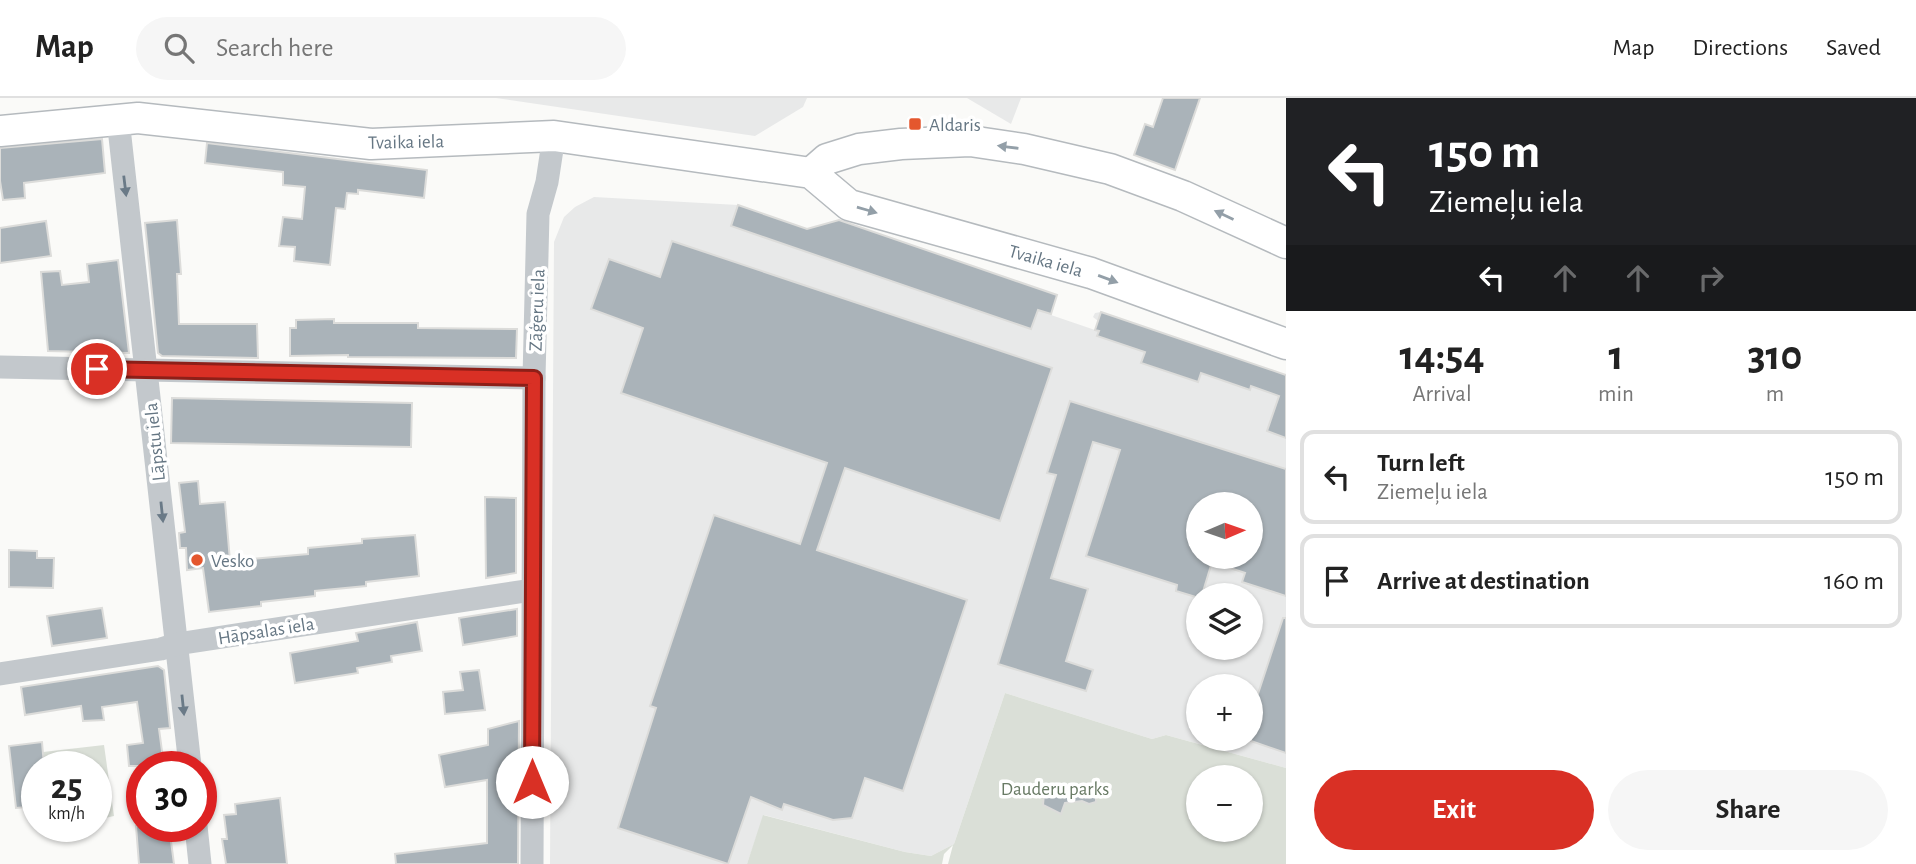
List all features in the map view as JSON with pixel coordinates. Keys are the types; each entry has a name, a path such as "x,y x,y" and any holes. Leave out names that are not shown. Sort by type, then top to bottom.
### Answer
{"main road":[{"name":"Tvaika iela","path":"0,131 138,118 371,144 554,136 811,173 849,205 1091,273 1286,344"},
{"path":"811,173 827,159 880,146 970,142 1024,149 1110,169 1183,196 1286,243"}],"street":[{"name":"Lāpstu iela","path":"118,119 188,751"},
{"name":"Zāģeru iela","path":"531,864 534,378 538,214 547,182 554,136"},
{"path":"0,367 534,378"},
{"name":"Hāpsalas iela","path":"0,674 532,590"},
{"path":"198,842 200,864"}],"shaded area":[{"path":"496,98 807,98 803,107 755,136"},
{"path":"967,98 1021,98 1011,124"},
{"path":"594,197 738,205 807,229 839,220 1053,294 1056,298 1051,315 1095,330 1098,321 1093,317 1095,313 1101,312 1286,375 1286,768 1224,751 1263,751 1263,674 1186,674 1186,740 1166,735 1152,739 1005,693 954,844 931,856 905,852 764,815 747,864 550,864 554,242 564,217 575,207"}],"green space":[{"name":"Dauderu parks","path":"1005,693 1152,739 1166,735 1186,740 1186,751 1224,751 1286,768 1286,864 948,864 953,845 944,854 942,864 747,864 763,815 905,852 931,856 954,844"},
{"path":"104,745 105,751 52,751"}],"building":[{"path":"1163,98 1200,98 1175,170 1134,155 1145,124 1153,127"},
{"path":"102,139 105,173 24,183 25,198 3,200 0,148"},
{"path":"207,143 427,170 424,198 358,190 358,194 347,193 345,209 336,208 330,265 294,261 295,247 279,246 283,217 302,219 305,187 283,185 283,172 205,163"},
{"path":"738,205 807,229 839,220 1057,295 1051,314 1038,310 1031,329 731,226"},
{"path":"177,220 181,274 177,274 179,324 257,324 258,358 162,356 158,353 145,223"},
{"path":"46,221 51,256 0,263 0,228"},
{"path":"672,241 1052,368 1000,521 845,468 817,550 967,600 903,791 865,778 852,818 833,820 784,804 782,810 751,797 728,864 618,828 656,708 650,706 714,515 800,544 827,463 621,393 643,328 591,309 609,259 660,277"},
{"path":"118,260 129,353 48,351 41,272 60,271 62,285 89,282 87,264"},
{"path":"1101,312 1286,375 1286,438 1267,431 1279,396 1251,386 1250,390 1201,373 1198,382 1141,363 1145,352 1097,336 1099,331 1095,330"},
{"path":"334,319 334,323 418,323 418,328 517,329 516,358 290,356 290,328 296,328 296,320"},
{"path":"172,398 412,403 411,447 171,443"},
{"path":"1070,401 1286,469 1286,596 1263,589 1263,583 1242,582 1245,573 1233,569 1264,569 1264,492 1186,492 1186,569 1210,569 1206,583 1186,583 1186,594 1176,591 1177,585 1086,556 1120,450 1093,442 1051,578 1088,589 1066,661 1093,670 1086,691 998,664 1056,475 1047,473"},
{"path":"198,481 200,504 225,502 230,561 308,554 308,548 362,543 362,539 415,535 419,576 366,582 366,586 315,591 315,596 261,602 261,606 209,612 203,568 187,570 186,548 180,548 179,533 185,532 179,483"},
{"path":"485,497 516,498 516,573 486,578"},
{"path":"9,550 37,551 37,558 54,558 53,588 9,587"},
{"path":"102,608 107,638 52,646 47,616"},
{"path":"517,609 517,636 463,645 459,618"},
{"path":"1283,618 1286,618 1286,753 1263,745 1263,679"},
{"path":"417,622 422,651 391,656 392,662 357,668 358,673 295,683 290,653 358,641 356,633"},
{"path":"158,666 164,670 170,728 159,729 162,751 128,751 127,745 143,743 137,702 102,707 104,720 83,721 81,706 25,715 21,687"},
{"path":"479,670 485,710 445,714 443,692 463,690 460,672"},
{"path":"519,721 518,864 396,864 395,854 487,843 487,780 445,787 439,755 488,745 488,729"},
{"path":"42,742 43,751 21,751 21,808 16,808 9,746"},
{"path":"1083,786 1096,791 1096,802 1065,803 1061,814 1043,805 1044,794 1049,788 1062,792 1071,787"},
{"path":"280,798 287,864 226,864 222,839 227,839 224,815 236,814 235,804"},
{"path":"137,842 171,842 174,864 139,864"}],"place":[{"name":"Aldaris","path":"915,124"},
{"name":"Vesko","path":"197,560"}],"route":[{"path":"97,369 534,378 532,782"}]}
